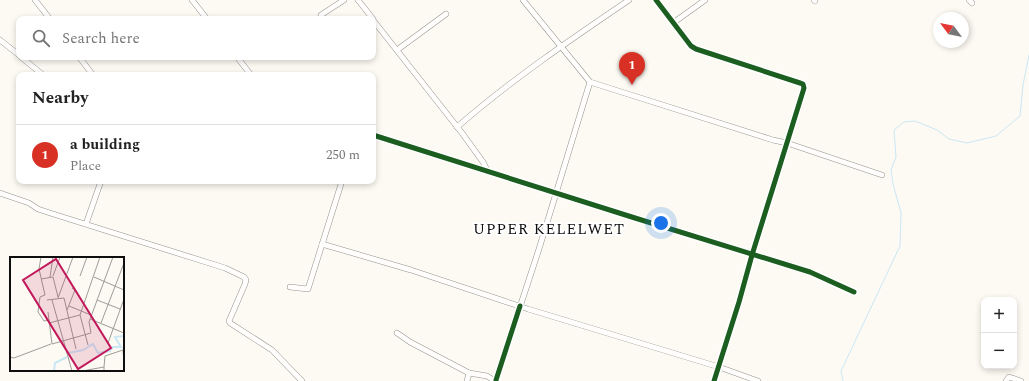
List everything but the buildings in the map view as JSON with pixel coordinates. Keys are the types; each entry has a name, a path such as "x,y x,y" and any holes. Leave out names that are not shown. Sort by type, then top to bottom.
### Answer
{"street":[{"path":"35,0 48,16"},
{"path":"192,0 205,16"},
{"path":"321,15 344,0"},
{"path":"358,0 371,16"},
{"path":"523,0 590,82 773,140 787,143 882,175"},
{"path":"457,127 489,99 560,46 629,0"},
{"path":"656,0 691,46 696,49 803,84 804,88 714,381"},
{"path":"673,22 705,0"},
{"path":"397,50 446,14"},
{"path":"376,23 484,162 488,172"},
{"path":"0,40 16,53"},
{"path":"25,60 39,72"},
{"path":"81,60 91,72"},
{"path":"239,60 249,72"},
{"path":"398,333 410,342 469,373 487,376 496,381 590,82"},
{"path":"376,136 810,272 854,292"},
{"path":"86,224 100,184"},
{"path":"290,287 308,289 340,184"},
{"path":"0,193 29,203 38,209 224,268 244,277 246,280 245,284 229,321 230,323 272,350 302,381"},
{"path":"322,244 411,270 520,306 719,367 758,381"},
{"path":"467,381 469,373"},
{"path":"1006,381 1009,377 1021,381"}],"waterway":[{"path":"843,381 841,371 900,246 901,213 893,184 891,170 896,157 894,130 904,122 915,121 937,130 949,139 967,143 996,136 1020,116 1023,85 1029,55"}],"cycle path":[{"path":"656,0 691,46 696,49 803,84 804,88 714,381"},
{"path":"376,136 810,272 854,292"},
{"path":"496,381 520,306"}],"place":[{"name":"a building","path":"632,85"}],"district":[{"name":"UPPER KELELWET","path":"549,229"}]}
